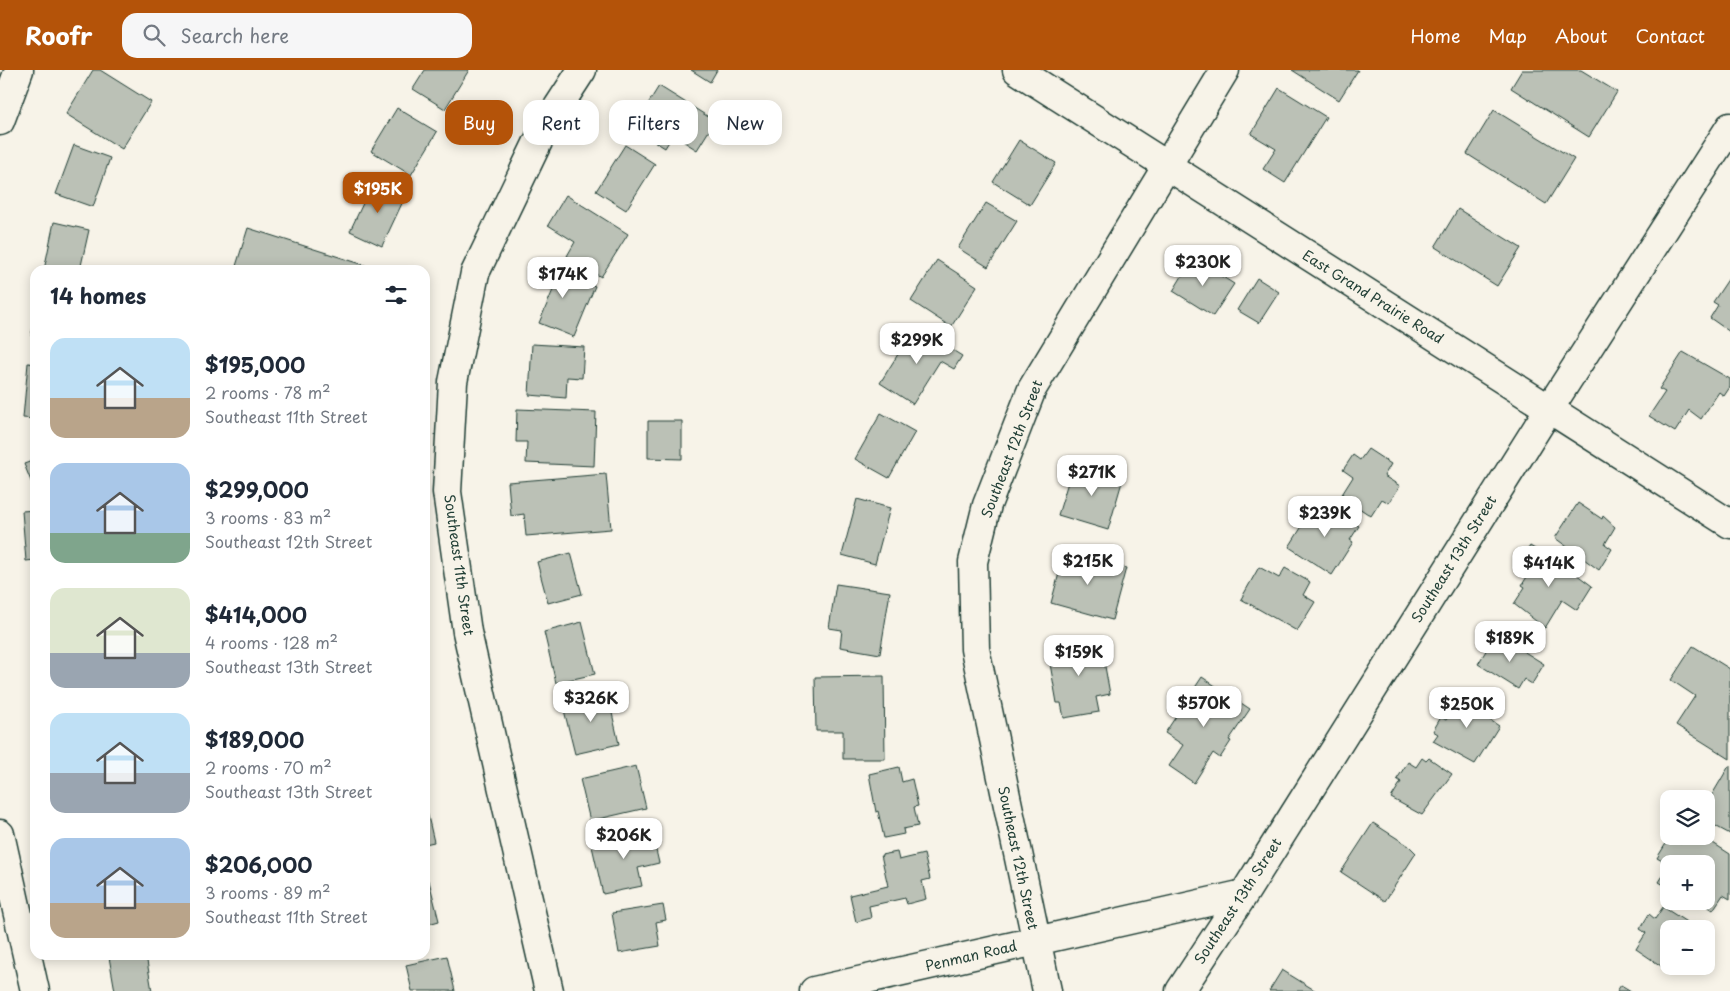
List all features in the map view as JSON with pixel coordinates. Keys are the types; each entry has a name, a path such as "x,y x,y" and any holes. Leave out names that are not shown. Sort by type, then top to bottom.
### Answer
{"street":[{"path":"0,117 19,70"},
{"name":"Southeast 11th Street","path":"548,991 467,632 447,492 454,382 475,273 545,127 582,70"},
{"name":"East Grand Prairie Road","path":"1017,70 1730,524"},
{"name":"Southeast 12th Street","path":"1047,991 975,649 973,562 987,505 1032,389 1225,70"},
{"name":"Southeast 13th Street","path":"1180,991 1244,894 1549,409 1730,127"},
{"path":"0,834 4,870 35,991"},
{"name":"Penman Road","path":"814,991 1244,894"}],"building":[{"path":"93,70 100,70 151,102 122,149 66,114"},
{"path":"425,70 469,70 451,100 445,100 445,109 413,89"},
{"path":"691,70 717,70 710,82"},
{"path":"1292,70 1358,70 1339,100"},
{"path":"1522,70 1581,70 1617,92 1589,137 1511,88"},
{"path":"659,86 681,100 650,100"},
{"path":"1279,88 1326,117 1285,183 1263,169 1276,149 1251,134"},
{"path":"397,108 437,132 411,175 371,151"},
{"path":"698,110 708,117 708,132 697,150 689,145 698,145"},
{"path":"1494,110 1574,159 1546,204 1467,154"},
{"path":"1019,140 1056,163 1030,205 993,182"},
{"path":"74,145 110,158 93,207 56,194"},
{"path":"625,145 655,164 626,210 596,191"},
{"path":"373,182 405,197 382,246 350,231"},
{"path":"566,195 628,234 601,277 567,256 575,242 548,225"},
{"path":"986,203 1017,221 988,267 958,248"},
{"path":"1458,209 1521,248 1497,286 1435,247"},
{"path":"54,222 89,230 81,265 45,265"},
{"path":"248,228 364,265 236,265"},
{"path":"1193,258 1234,284 1213,316 1173,291"},
{"path":"937,260 977,286 951,327 911,301"},
{"path":"538,262 595,286 574,337 539,323 553,290 530,281"},
{"path":"1257,278 1279,292 1259,323 1237,310"},
{"path":"1729,278 1730,332 1710,318 1718,305 1713,302"},
{"path":"915,327 962,356 954,369 940,361 913,404 880,383"},
{"path":"532,344 584,347 582,378 567,377 566,398 529,395"},
{"path":"1683,352 1730,379 1730,387 1724,396 1719,392 1701,419 1689,410 1675,432 1649,416 1665,392 1659,389"},
{"path":"28,363 30,363 30,419 23,418"},
{"path":"517,409 596,412 594,466 526,463 527,442 516,442"},
{"path":"881,413 915,432 889,478 855,459"},
{"path":"648,421 682,421 682,459 648,458"},
{"path":"1368,449 1391,464 1384,476 1400,486 1389,503 1382,499 1371,516 1341,496 1353,477 1343,470 1353,455 1360,460"},
{"path":"30,462 30,479 24,464"},
{"path":"1091,465 1124,475 1108,530 1058,515 1072,469 1089,474"},
{"path":"606,474 611,529 526,536 524,514 511,516 508,482"},
{"path":"857,499 890,508 875,564 842,555"},
{"path":"1318,501 1359,526 1350,540 1353,542 1332,575 1289,547"},
{"path":"1578,503 1602,519 1603,516 1615,527 1605,544 1612,549 1599,570 1555,538"},
{"path":"30,510 30,561 26,561 22,511"},
{"path":"1530,546 1592,586 1577,610 1562,600 1545,628 1514,604 1525,587 1522,585 1534,565 1522,558"},
{"path":"1065,551 1126,568 1112,620 1051,603"},
{"path":"571,553 582,594 548,603 537,562"},
{"path":"1259,567 1279,578 1285,568 1310,582 1303,595 1315,602 1297,631 1241,599"},
{"path":"836,584 890,592 880,654 840,647 842,630 829,628"},
{"path":"582,622 595,674 556,683 544,632"},
{"path":"1496,634 1544,664 1532,684 1524,679 1518,689 1478,664"},
{"path":"1100,639 1110,694 1096,697 1099,712 1064,718 1061,703 1057,703 1047,647"},
{"path":"1693,646 1730,669 1730,759 1676,725 1695,696 1671,680"},
{"path":"884,676 885,759 843,759 843,731 816,731 815,677"},
{"path":"1202,677 1250,709 1229,740 1231,741 1220,758 1213,753 1194,783 1169,766 1183,745 1165,733"},
{"path":"607,691 619,744 575,754 562,702"},
{"path":"1469,691 1491,705 1484,716 1499,726 1475,764 1433,741 1438,734 1433,731 1441,717 1446,720"},
{"path":"1422,758 1426,761 1429,758 1452,774 1422,815 1391,798 1401,782 1397,779 1408,762 1416,767"},
{"path":"636,766 646,808 590,821 580,779"},
{"path":"1730,766 1730,834 1715,826 1715,790"},
{"path":"899,767 902,782 912,779 918,806 914,807 918,826 903,829 904,834 884,838 878,811 876,812 869,774"},
{"path":"1373,823 1409,846 1416,853 1385,901 1341,872"},
{"path":"430,825 434,842 430,843"},
{"path":"651,829 659,863 638,868 642,886 603,894 591,842"},
{"path":"1715,844 1730,854 1730,899 1723,895 1715,907 1715,855 1660,855 1660,860 1657,858 1665,845"},
{"path":"897,852 899,860 924,854 930,879 922,881 926,899 907,904 905,898 869,906 871,918 856,922 850,895 888,886 881,855"},
{"path":"430,885 439,921 430,924"},
{"path":"663,905 666,920 656,922 660,946 619,953 612,913"},
{"path":"1661,910 1668,910 1683,920 1660,920 1660,965 1636,949 1646,933 1640,929 1649,914 1655,919"},
{"path":"447,956 455,991 412,991 406,965"},
{"path":"110,960 147,960 152,991 115,991"},
{"path":"1282,970 1316,991 1269,991"},
{"path":"1621,985 1631,991 1617,991"}]}
